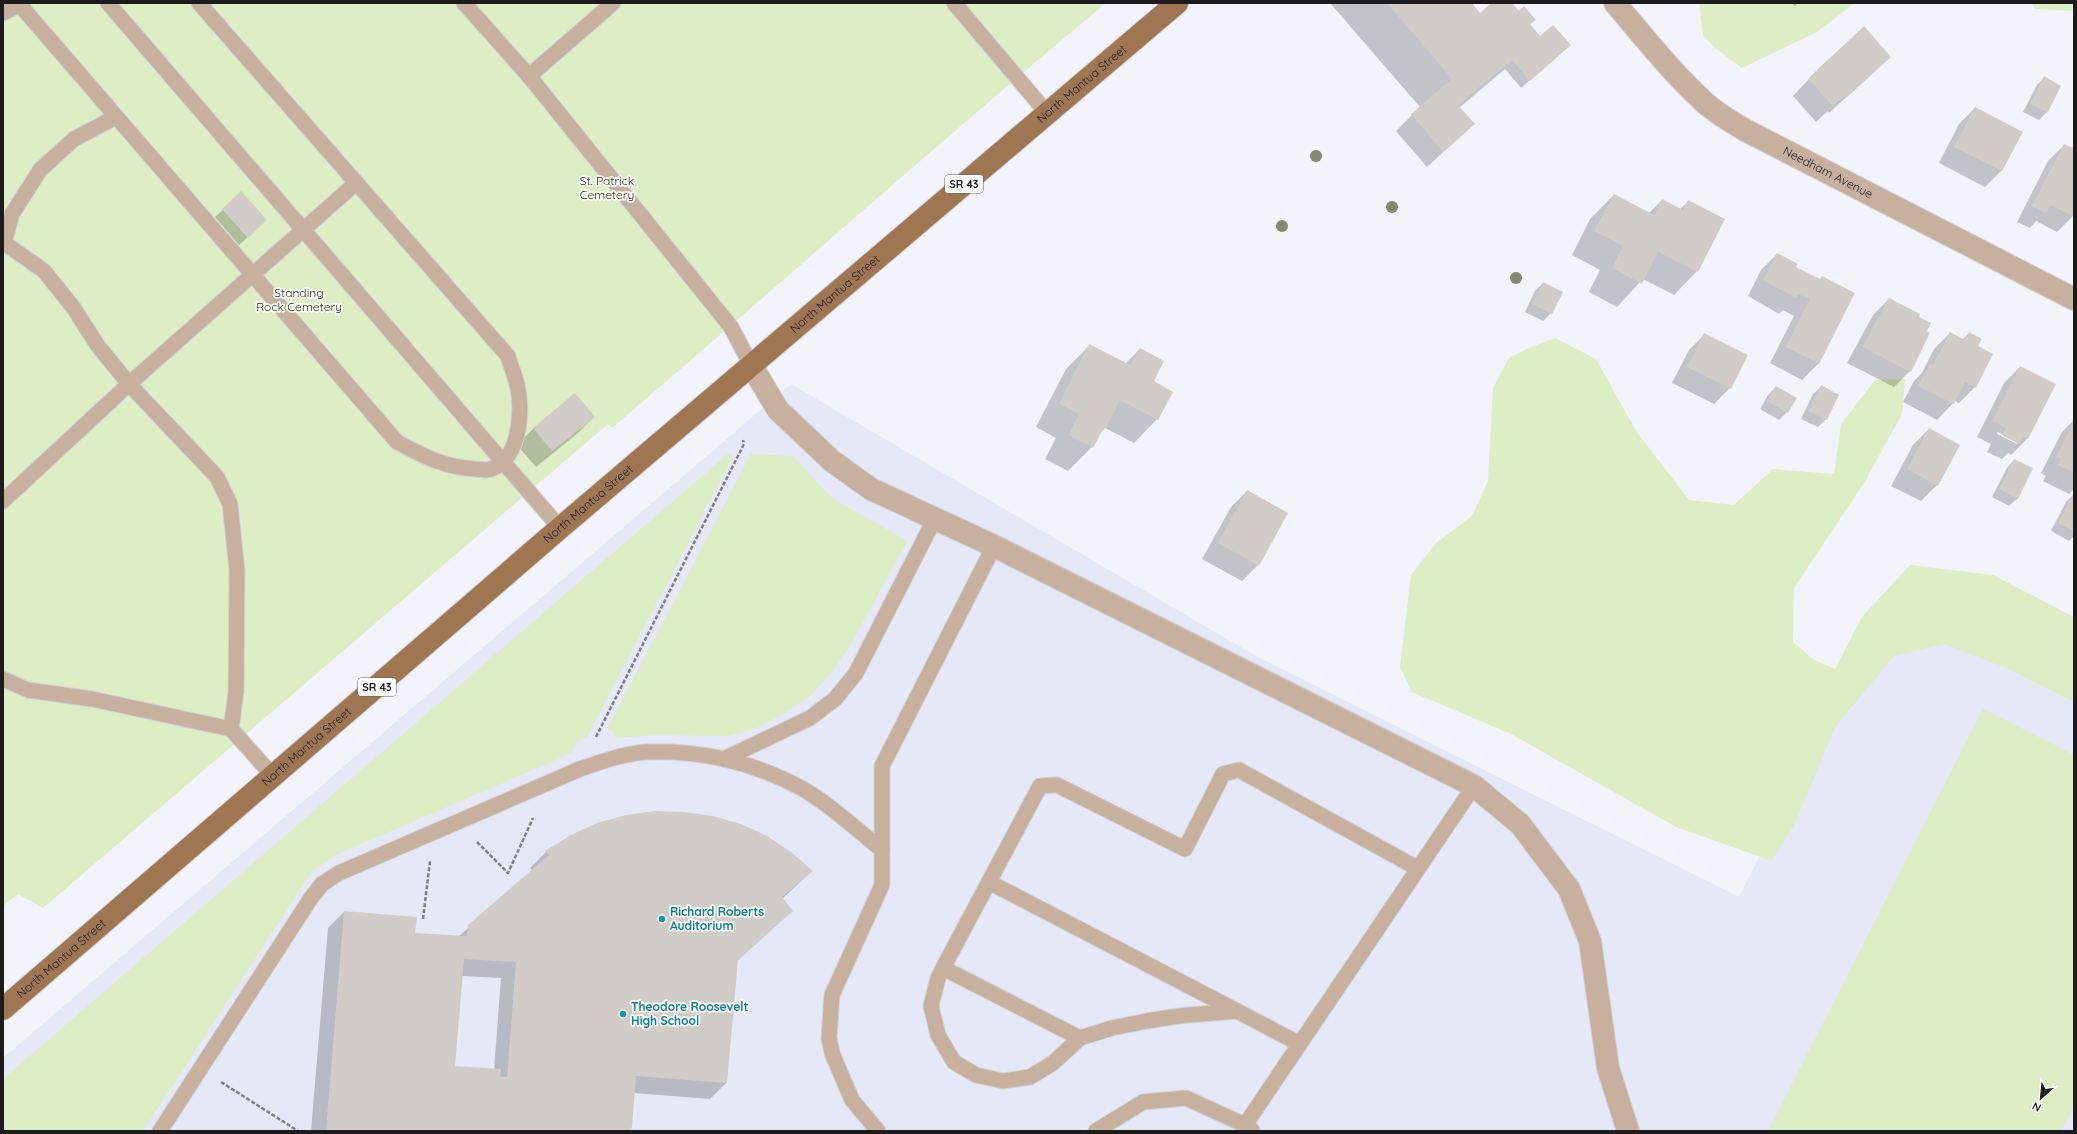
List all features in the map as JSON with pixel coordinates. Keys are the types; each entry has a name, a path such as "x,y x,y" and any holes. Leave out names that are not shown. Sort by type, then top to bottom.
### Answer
{"main road":[{"name":"North Mantua Street","path":"3,1009 274,777 560,528 1178,3"}],"street":[{"name":"Needham Avenue","path":"1615,3 1656,52 1702,101 1745,130 2074,298"},
{"path":"751,365 778,410 832,461 871,489 994,546 1474,786 1520,824 1569,888 1590,941 1608,1068 1628,1131"}],"lane":[{"path":"108,3 560,528"},
{"path":"3,13 21,4 116,117 397,442 428,459 461,468 487,470 504,462 512,448 520,424 518,389 508,356 199,3"},
{"path":"464,3 529,76 731,327 751,365"},
{"path":"529,76 613,3"},
{"path":"954,3 1047,113"},
{"path":"116,117 74,139 40,170 12,214 4,242 44,271 73,307 98,346 129,384 217,477 230,504 237,570 236,692 231,729"},
{"path":"3,501 129,384 356,183"},
{"path":"724,758 810,718 834,699 856,673 935,518"},
{"path":"878,1131 852,1100 832,1054 829,1038 832,996 882,884 882,766 994,546"},
{"path":"3,679 28,690 92,700 231,729 274,777"},
{"path":"160,1131 311,898 322,884 339,873 580,769 606,760 646,752 689,753 724,758 766,772 804,790 882,850"},
{"path":"1237,1011 1178,1016 1112,1028 1080,1038 1053,1063 1030,1077 1003,1081 976,1075 954,1062 938,1035 930,1006 938,978 943,968 1040,786 1057,785 1185,849 1223,774 1239,770 1417,868"},
{"path":"1096,1131 1143,1102 1186,1098 1248,1128 1300,1044 1417,868 1474,786"},
{"path":"989,882 1300,1044"},
{"path":"943,968 1080,1038"}],"path":[{"path":"580,769 744,444 743,440"},
{"path":"472,837 508,873 546,784"},
{"path":"423,919 430,856"},
{"path":"218,1080 298,1131"}],"shaded area":[{"path":"791,384 1256,656 1739,897 1894,591 2074,685 2074,1131 3,1131 3,1058"}],"green space":[{"name":"Standing Rock Cemetery","path":"3,3 1106,3 982,108 612,428 608,424 43,908 18,894 3,906"},
{"path":"1699,3 1855,3 1817,32 1742,68 1714,47 1703,35"},
{"path":"2032,3 2074,3 2074,11 2035,9"},
{"path":"1555,338 1596,359 1636,431 1689,500 1734,505 1773,469 1834,474 1841,424 1875,380 1905,379 1902,414 1864,483 1794,588 1793,642 1814,660 1835,669 1862,617 1910,565 1993,575 2074,617 2074,702 2011,670 1945,644 1894,656 1835,727 1795,823 1772,861 1676,827 1511,734 1412,692 1400,667 1411,575 1436,543 1472,516 1488,481 1493,388 1509,358"},
{"path":"729,453 733,457 587,737 577,741 572,753 342,852 312,871 143,1131 3,1131 3,1079"},
{"path":"751,454 793,456 832,498 907,541 852,642 832,672 812,694 785,713 755,729 728,736 654,735 616,738 614,731 607,729"},
{"path":"1983,709 2074,755 2074,1106 2061,1131 1768,1131"}],"building":[{"path":"1387,3 1472,3 1480,13 1491,3 1512,3 1519,11 1524,6 1536,20 1530,24 1540,36 1553,25 1571,45 1530,81 1512,60 1458,105 1475,124 1443,152 1411,114 1452,79"},
{"path":"1864,26 1891,57 1846,98 1845,96 1833,106 1808,79"},
{"path":"2044,76 2061,86 2048,112 2030,104"},
{"path":"1975,107 2023,132 2002,171 1954,147"},
{"path":"2064,144 2073,148 2074,146 2074,217 2051,205 2046,213 2032,206"},
{"path":"241,191 267,220 248,238 222,209"},
{"path":"1614,194 1654,215 1662,199 1683,210 1688,200 1725,219 1698,272 1658,252 1642,284 1612,268 1623,246 1594,231"},
{"path":"1777,253 1798,264 1796,267 1820,279 1822,276 1855,293 1819,364 1786,347 1810,299 1798,294 1796,298 1763,280"},
{"path":"1543,282 1563,292 1552,314 1532,304"},
{"path":"1889,298 1920,314 1919,317 1931,323 1927,331 1930,333 1911,372 1862,347"},
{"path":"1950,332 1965,340 1969,332 1982,339 1978,346 1993,354 1976,388 1965,382 1954,404 1918,386 1930,364 1933,365"},
{"path":"1704,333 1748,355 1731,389 1687,367"},
{"path":"1089,344 1130,365 1140,348 1164,361 1154,381 1173,392 1158,420 1120,400 1106,428 1104,427 1093,448 1068,435 1079,414 1059,404"},
{"path":"2020,366 2056,384 2028,439 2023,437 2019,444 2002,435 2006,428 1992,421"},
{"path":"1821,385 1839,395 1827,420 1808,411"},
{"path":"1776,386 1797,398 1788,413 1767,401"},
{"path":"575,393 595,417 552,451 533,428"},
{"path":"2074,421 2074,473 2058,465 2061,459 2056,457"},
{"path":"1929,428 1960,445 1938,486 1907,469"},
{"path":"2014,459 2033,468 2018,499 1999,489"},
{"path":"1247,490 1288,513 1259,566 1218,543"},
{"path":"2074,492 2074,531 2058,523"},
{"name":"Theodore Roosevelt High School","path":"655,811 684,812 713,816 741,824 767,836 791,852 813,871 782,897 793,911 738,960 727,1083 636,1076 632,1127 629,1131 326,1131 344,911 417,917 415,933 467,936 468,925 549,855 545,851 571,835 597,823 626,815","holes":["464,959 516,962 507,1077 500,1077 501,1069 455,1066"]}],"place":[{"name":"Richard Roberts Auditorium","path":"662,919"},
{"name":"Theodore Roosevelt High School","path":"623,1014"}],"park label":[{"name":"St. Patrick Cemetery","path":"607,188"}]}
